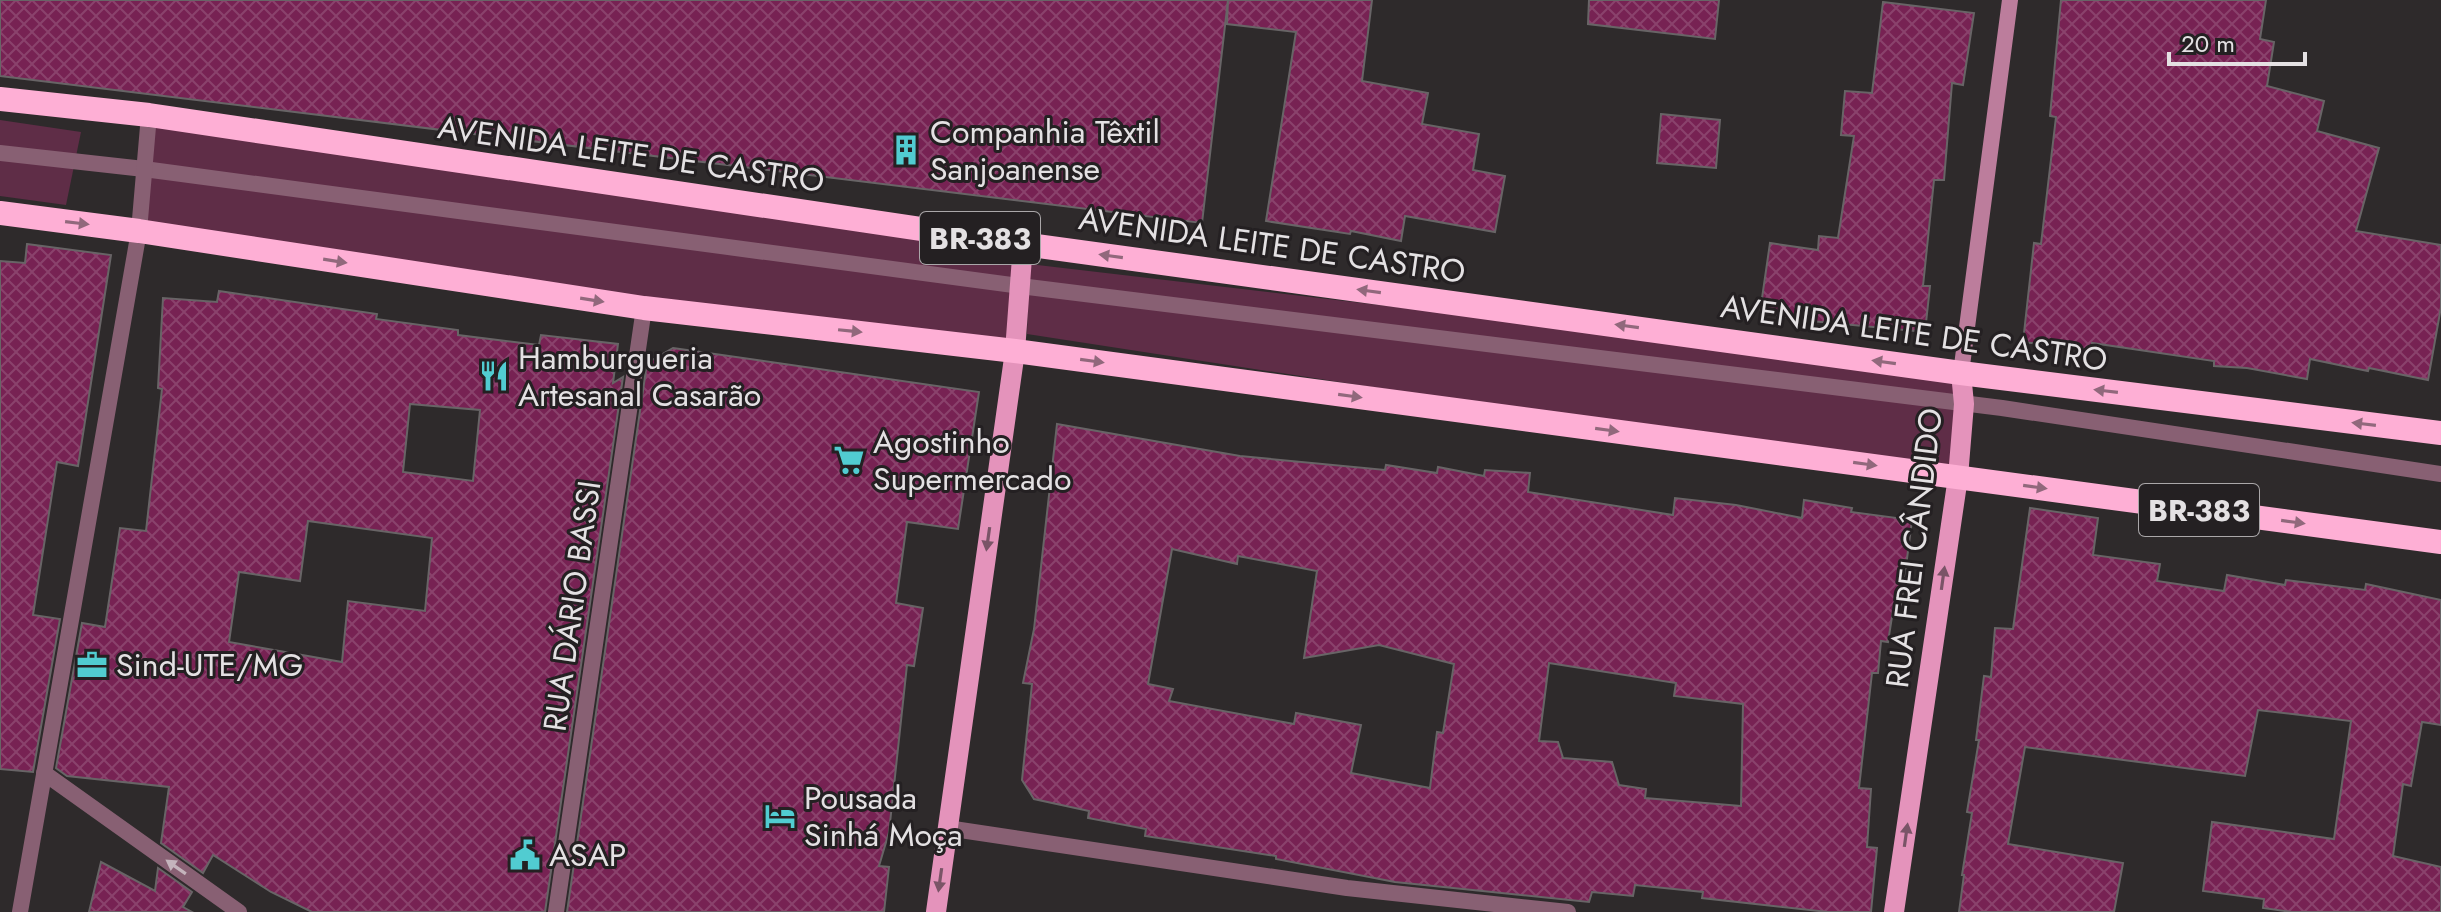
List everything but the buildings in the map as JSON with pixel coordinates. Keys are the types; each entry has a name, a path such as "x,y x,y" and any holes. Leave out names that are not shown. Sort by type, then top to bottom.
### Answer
{"highway":[{"name":"AVENIDA LEITE DE CASTRO","path":"0,99 149,115 1023,244 1961,373 2441,433"},
{"name":"BR-383","path":"0,213 139,231 644,308 1015,351 2441,542"}],"main road":[{"path":"936,912 1015,351 1023,244"},
{"name":"RUA FREI CÂNDIDO","path":"1894,912 1958,477 1964,404 1961,373"}],"street":[{"name":"RUA FREI CÂNDIDO","path":"1961,373 2010,0"},
{"path":"20,912 139,231 149,115"},
{"path":"0,153 144,169 1020,286 1964,404 2441,474"},
{"name":"RUA DÁRIO BASSI","path":"556,912 644,308"},
{"path":"44,773 239,912"},
{"path":"947,828 1347,888 1568,912"}],"shaded area":[{"path":"149,115 1023,244 1015,351 139,231"},
{"path":"0,120 81,132 66,205 0,196"},
{"path":"1029,264 1961,373 1958,477 1027,334"}],"place":[{"name":"Companhia Têxtil Sanjoanense","path":"906,150"},
{"name":"Hamburgueria Artesanal Casarão","path":"494,376"},
{"name":"Agostinho Supermercado","path":"849,460"},
{"name":"Sind-UTE/MG","path":"92,665"},
{"name":"Pousada Sinhá Moça","path":"780,816"},
{"name":"ASAP","path":"525,855"}]}
